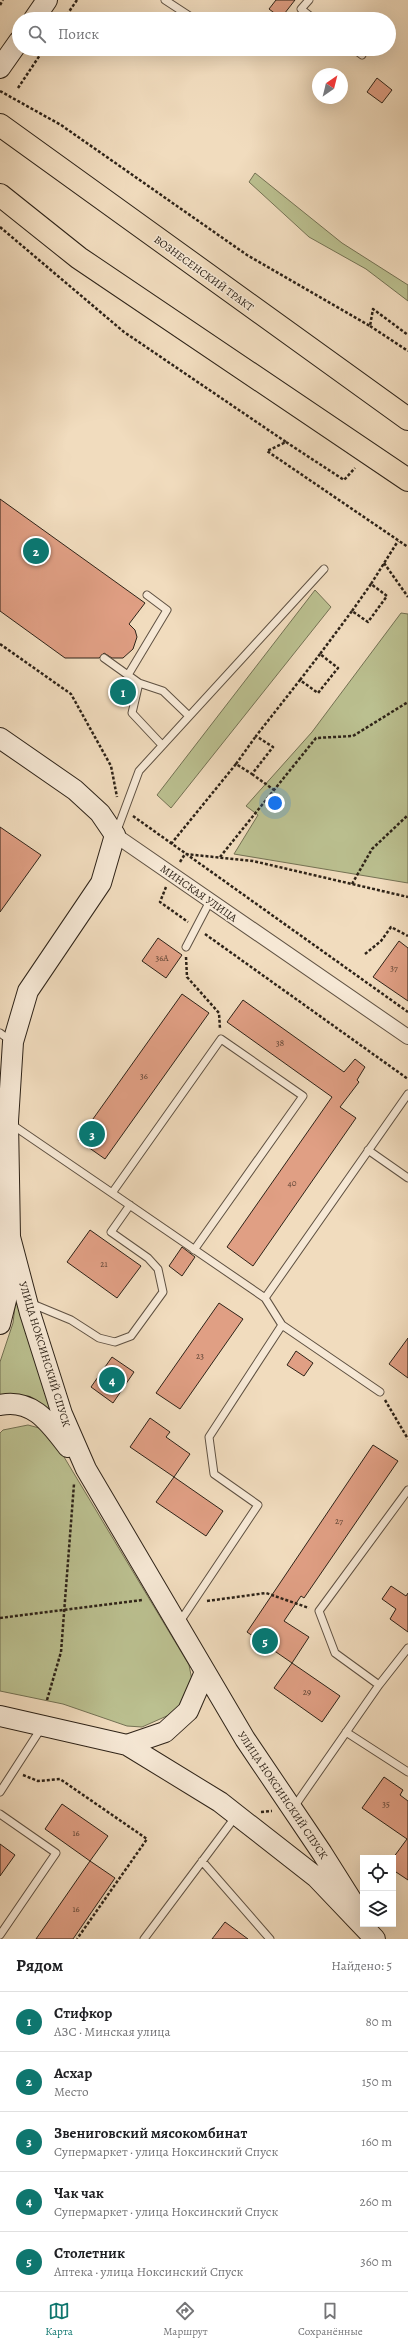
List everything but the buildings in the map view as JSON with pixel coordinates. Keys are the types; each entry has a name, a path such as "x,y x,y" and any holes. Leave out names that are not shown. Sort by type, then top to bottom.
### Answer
{"main road":[{"name":"ВОЗНЕСЕНСКИЙ ТРАКТ","path":"0,126 408,419"},
{"path":"0,195 79,258 408,480"}],"street":[{"path":"39,12 47,0"},
{"path":"0,68 12,51"},
{"name":"МИНСКАЯ УЛИЦА","path":"0,738 75,790 100,813 116,835 172,872 210,901 408,1037"},
{"name":"УЛИЦА НОКСИНСКИЙ СПУСК","path":"0,1324 6,1300 10,1236 7,1037 28,991 101,883 116,835"},
{"name":"УЛИЦА НОКСИНСКИЙ СПУСК","path":"10,1236 27,1302 80,1477"},
{"name":"УЛИЦА НОКСИНСКИЙ СПУСК","path":"0,1405 20,1404 34,1409 48,1422 80,1477 161,1597 245,1740 360,1913"},
{"name":"УЛИЦА НОКСИНСКИЙ СПУСК","path":"127,1744 165,1732 188,1711 204,1672"},
{"name":"УЛИЦА НОКСИНСКИЙ СПУСК","path":"0,1716 127,1744 237,1815 316,1877 375,1939"},
{"name":"УЛИЦА НОКСИНСКИЙ СПУСК","path":"369,1927 375,1939"}],"lane":[{"path":"165,0 183,12"},
{"path":"305,12 301,9 309,0"},
{"path":"116,835 139,771 324,569"},
{"path":"128,675 167,610 147,595"},
{"path":"104,658 139,683 163,691 189,716"},
{"path":"139,683 132,713 162,745"},
{"path":"186,947 210,901"},
{"path":"112,1193 221,1039 304,1096 194,1250"},
{"path":"265,1298 408,1094"},
{"path":"8,1121 265,1298 282,1325 380,1392"},
{"path":"368,1150 408,1178"},
{"path":"27,1302 71,1320 106,1340 115,1342 132,1336 163,1292 158,1270 148,1258 111,1232 130,1205"},
{"path":"177,1625 258,1505 214,1474 209,1437 282,1325"},
{"path":"379,1685 335,1653 319,1611 408,1490"},
{"path":"292,1809 379,1685 408,1648"},
{"path":"0,1792 43,1726"},
{"path":"346,1732 408,1772"},
{"path":"0,1814 56,1853 0,1935"},
{"path":"144,1939 237,1815"},
{"path":"202,1861 270,1939"}],"path":[{"path":"0,4 3,0"},
{"path":"69,12 77,0"},
{"path":"18,88 39,56"},
{"path":"0,91 61,125 247,255 370,326 408,351"},
{"path":"0,227 124,332 286,442 344,480 355,468"},
{"path":"370,326 372,309 408,335"},
{"path":"286,442 267,450 408,547"},
{"path":"171,844 236,764 320,654 371,584 398,541"},
{"path":"384,562 408,597"},
{"path":"352,611 368,622 387,596 371,584"},
{"path":"0,644 71,694 111,766 118,799 125,809 171,844 408,1012"},
{"path":"300,680 318,693 338,668 320,654"},
{"path":"219,858 316,738 353,736 408,702"},
{"path":"252,774 273,747 256,736"},
{"path":"236,764 274,790"},
{"path":"352,884 372,849 408,816"},
{"path":"365,954 381,941 391,927 408,936"},
{"path":"186,947 188,977 218,1013 221,1039"},
{"path":"380,1392 408,1439"},
{"path":"47,1700 62,1652 64,1610 80,1477"},
{"path":"192,1602 266,1593 319,1611"},
{"path":"0,1618 161,1597"},
{"path":"14,1771 38,1781 60,1779 147,1839 77,1939"},
{"path":"237,1815 292,1809"}],"green space":[{"path":"255,173 342,243 408,285 408,301 366,269 309,237 249,182"},
{"path":"315,590 331,607 171,808 157,795"},
{"path":"401,613 408,614 408,883 234,854 258,815 246,806 312,732"},
{"path":"16,1298 60,1424 40,1407 24,1398 8,1394 0,1396 0,1362 13,1323"},
{"path":"28,1425 43,1429 52,1437 189,1665 192,1680 178,1711 142,1727 127,1726 63,1704 0,1691 0,1433 3,1430"}],"place":[{"name":"Асхар","path":"36,551"},
{"name":"Стифкор","path":"123,692"},
{"name":"Звениговский мясокомбинат","path":"92,1134"},
{"name":"Чак чак","path":"112,1380"},
{"name":"Столетник","path":"265,1641"}]}
